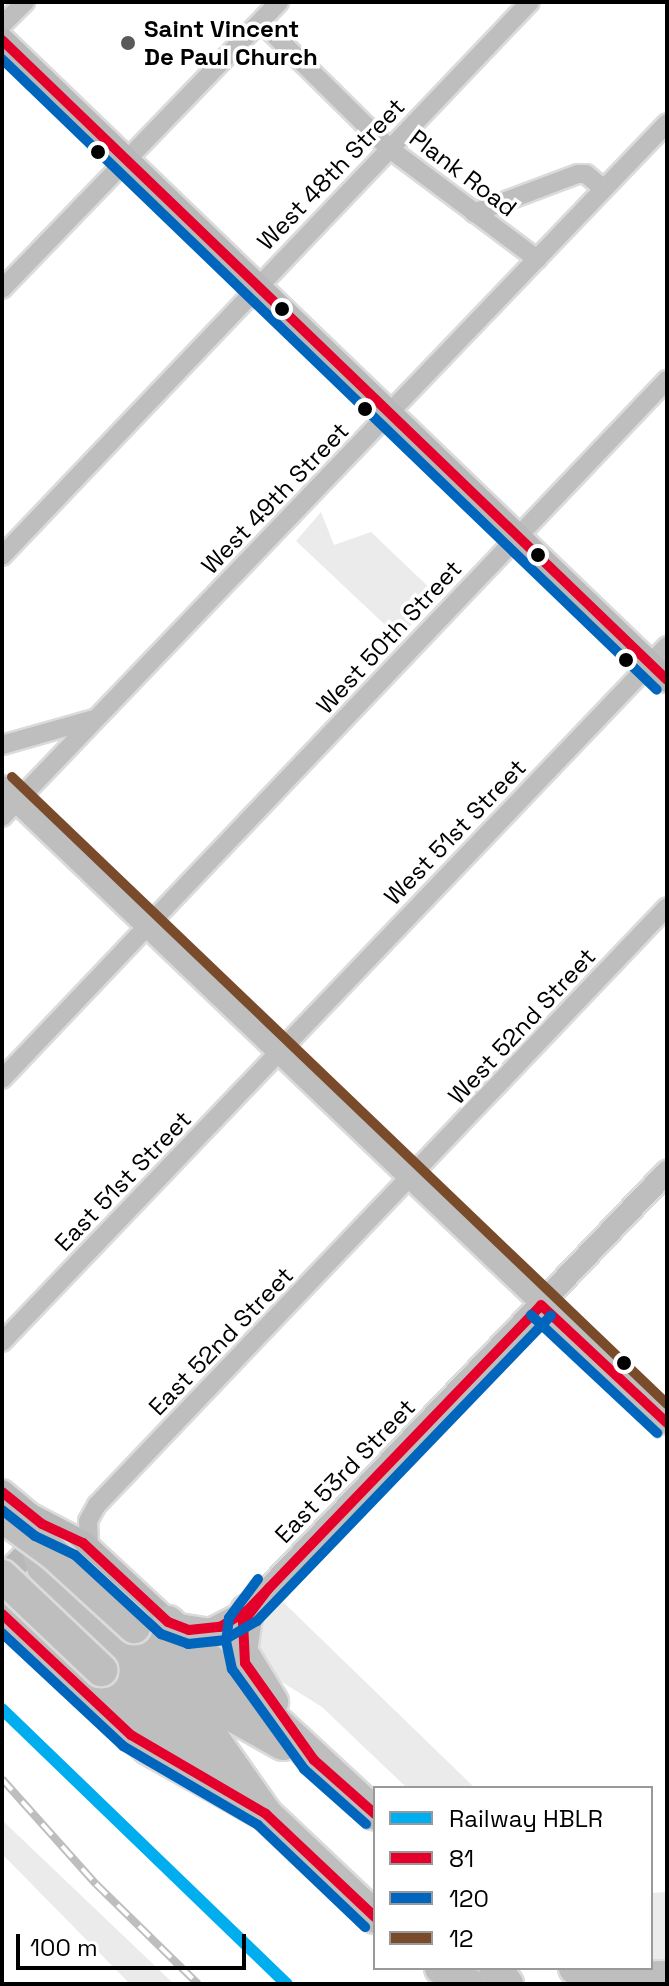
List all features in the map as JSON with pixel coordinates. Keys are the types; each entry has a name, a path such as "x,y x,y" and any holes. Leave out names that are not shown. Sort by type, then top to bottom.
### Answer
{"highway":[{"path":"22,1525 223,1710 314,1760"},
{"path":"22,1525 43,1567 80,1614 214,1740 266,1814"},
{"path":"2,1579 39,1588 80,1614"},
{"path":"2,1579 192,1756 266,1814 373,1915"},
{"path":"247,1611 240,1641 245,1663 314,1760"},
{"path":"2,1614 148,1748 266,1814"},
{"path":"168,1622 373,1812"},
{"path":"214,1740 314,1760"},
{"path":"444,1970 469,1984"},
{"path":"584,1970 621,1978 667,1977"}],"main road":[{"path":"2,40 518,536 661,664"},
{"path":"2,1492 22,1525 89,1547 168,1622"},
{"path":"2,1579 22,1525"}],"street":[{"path":"2,25 25,2"},
{"path":"2,289 279,2"},
{"name":"West 48th Street","path":"2,556 257,284 530,2"},
{"name":"Plank Road","path":"261,22 390,149 537,259"},
{"name":"West 49th Street","path":"7,802 97,719 667,123"},
{"path":"474,213 578,174 586,174 604,189"},
{"name":"West 50th Street","path":"2,1079 667,380"},
{"name":"West 51st Street","path":"279,1053 661,664"},
{"path":"2,745 97,719"},
{"path":"7,802 148,927 667,1423"},
{"name":"West 52nd Street","path":"411,1178 667,907"},
{"name":"East 51st Street","path":"2,1342 279,1053"},
{"name":"East 53rd Street","path":"168,1622 210,1630 247,1611 667,1172"},
{"name":"East 52nd Street","path":"89,1547 88,1521 97,1505 411,1178"}],"shaded area":[{"path":"321,512 334,545 371,532 438,596 399,638 296,541"},
{"path":"283,1602 473,1786 405,1786 322,1707 269,1674 257,1662 258,1625"},
{"path":"2,1820 174,1984 130,1984 2,1854"},
{"path":"667,1892 667,1984 564,1984 565,1970 653,1970 653,1893"}],"railway":[{"path":"2,1779 96,1884 198,1984"}],"rail line":[{"name":"HBLR","path":"2,1709 287,1984"}],"transit line":[{"name":"81","path":"2,40 667,680"},
{"name":"120","path":"2,59 657,690"},
{"name":"12","path":"12,777 667,1404"},
{"name":"81","path":"541,1305 667,1423"},
{"name":"81","path":"2,1492 42,1524 83,1543 168,1622 189,1630 220,1627 247,1611 541,1305"},
{"name":"120","path":"531,1315 657,1433"},
{"name":"120","path":"2,1510 35,1536 75,1555 161,1634 188,1644 224,1640 257,1621 551,1315"},
{"name":"120","path":"258,1579 229,1618 226,1641 232,1669 304,1769 366,1824"},
{"name":"81","path":"269,1588 243,1622 245,1663 314,1760 373,1812"},
{"name":"81","path":"2,1614 131,1735 266,1814 373,1915"},
{"name":"120","path":"2,1633 123,1746 258,1825 365,1927"}],"place":[{"name":"Saint Vincent De Paul Church","path":"128,43"}]}
